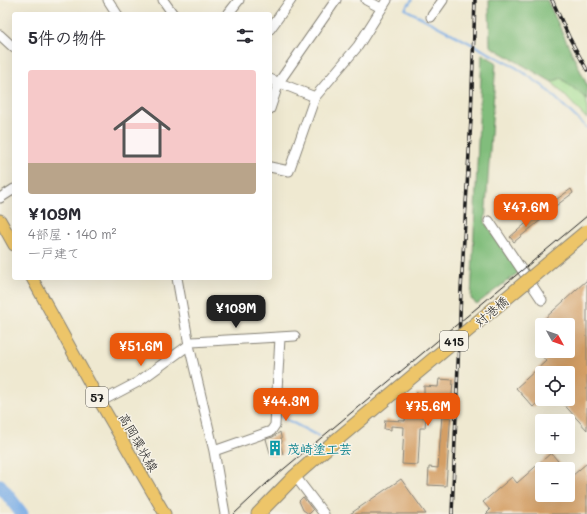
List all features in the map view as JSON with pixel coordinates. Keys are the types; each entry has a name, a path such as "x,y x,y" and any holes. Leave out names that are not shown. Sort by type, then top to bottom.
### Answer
{"highway":[{"name":"対港橋","path":"295,476 587,231"},
{"name":"415","path":"258,514 295,476"}],"main road":[{"path":"0,220 12,241"},
{"name":"高岡環状線","path":"33,280 164,514"}],"street":[{"path":"108,0 116,12"},
{"path":"163,0 172,12"},
{"path":"230,12 239,0"},
{"path":"272,26 291,0"},
{"path":"272,94 274,80 336,0"},
{"path":"366,0 381,8"},
{"path":"272,167 289,171 315,97 358,46 387,0"},
{"path":"431,18 443,0"},
{"path":"0,35 12,46"},
{"path":"274,80 315,97"},
{"path":"0,198 12,190"},
{"path":"489,221 542,300"},
{"path":"177,280 189,345 214,451 225,514"},
{"path":"100,402 138,382 192,342 295,336"},
{"path":"214,451 271,431 275,424 280,338"},
{"path":"295,476 324,514"}],"green space":[{"path":"489,0 547,0 587,85 587,99 561,78 552,82 490,46"},
{"path":"482,54 496,62 485,222 519,272 477,304 471,299"},
{"path":"561,78 587,99 587,119 552,82"}],"building":[{"path":"571,189 573,193 553,208 550,204"},
{"path":"538,213 542,219 514,242 510,237"},
{"path":"587,280 587,430 575,417 575,414 573,414 565,406 575,406 575,366 540,366 546,361 544,358 575,358 575,318 545,318"},
{"path":"535,371 535,405 533,407 516,388"},
{"path":"439,379 453,380 446,486 428,485 429,467 438,468 442,415 426,414 425,428 420,428 418,465 402,464 404,427 391,426 391,430 384,429 385,420 405,421 406,411 411,410 411,399 416,399 416,393 424,394 424,386 438,387"},
{"name":"茂崎塗工芸","path":"280,432 282,442 280,443 283,454 271,456 266,439 273,437"},
{"path":"552,454 559,462 541,462"},
{"path":"587,463 587,514 486,514 490,510 483,502 512,477 517,483 535,467 535,502 575,502 575,473"},
{"path":"401,479 426,514 350,514"},
{"path":"303,497 313,510 309,514 303,510 299,501"}],"waterway":[{"path":"412,0 405,9 517,68 544,87 587,128"},
{"path":"280,416 318,436"},
{"path":"0,485 22,514"}],"tram line":[{"path":"234,514 267,483 587,216"}],"railway":[{"path":"452,514 461,290 471,119 475,0"},
{"path":"552,0 569,37 587,70"}],"place":[{"name":"茂崎塗工芸","path":"275,448"}]}
